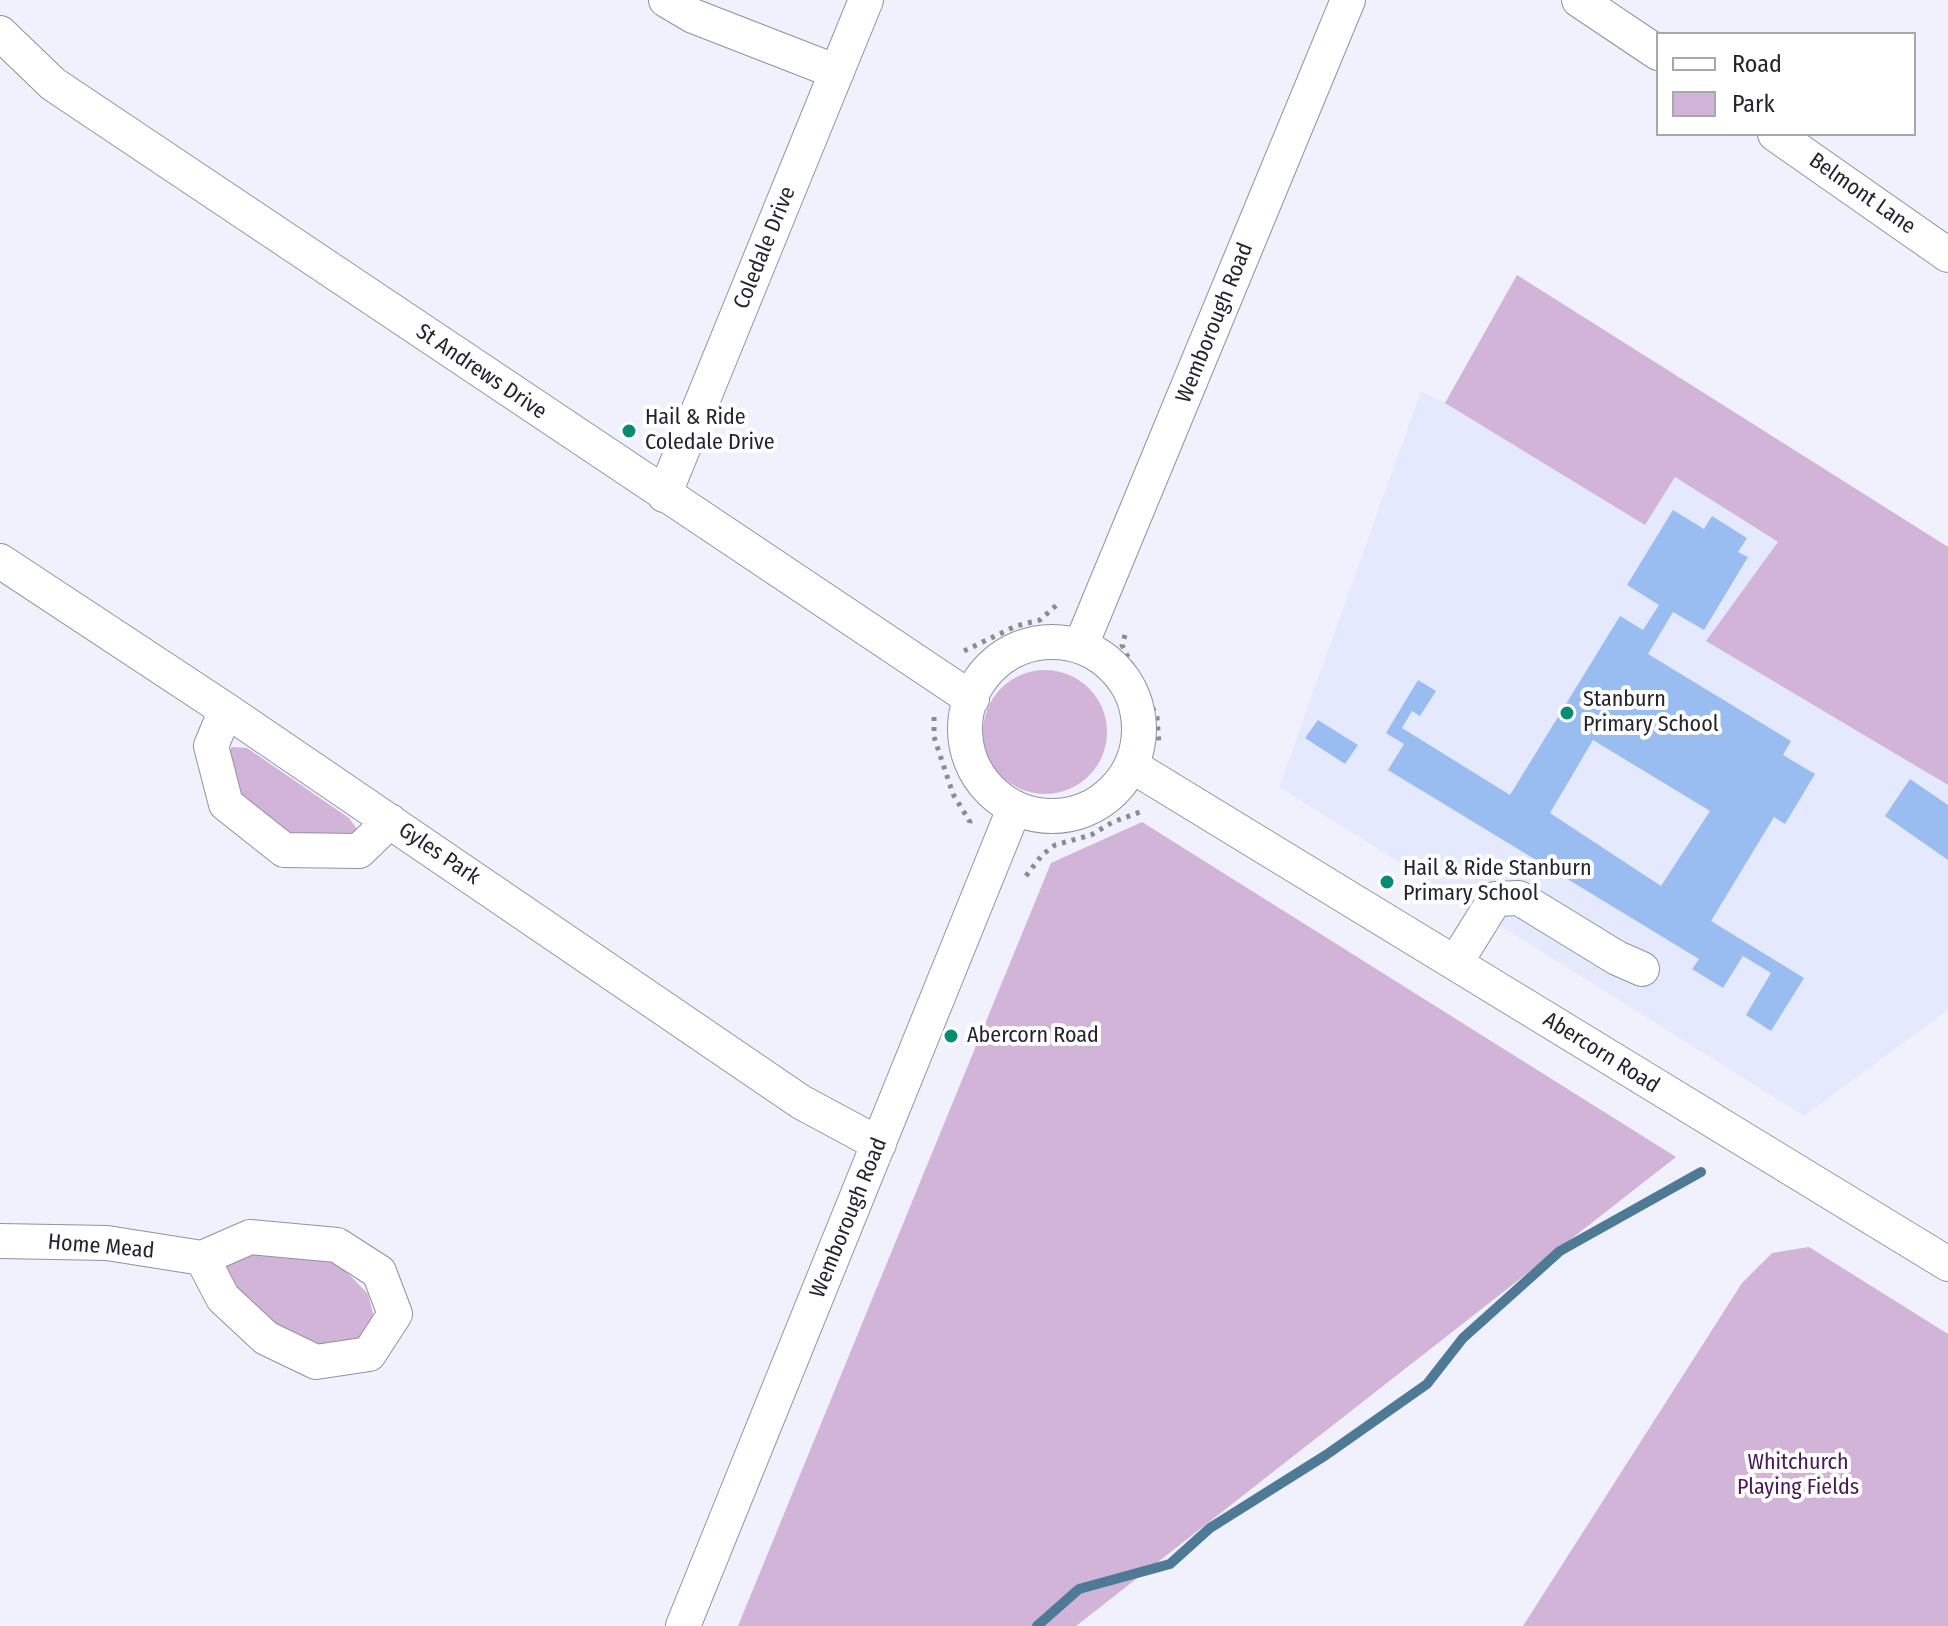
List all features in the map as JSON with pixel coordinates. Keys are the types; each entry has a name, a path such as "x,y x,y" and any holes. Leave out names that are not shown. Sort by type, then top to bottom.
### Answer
{"street":[{"path":"666,0 693,16 837,72"},
{"name":"Coledale Drive","path":"664,495 866,0"},
{"name":"Wemborough Road","path":"1081,645 1348,0"},
{"path":"1579,0 1656,52"},
{"name":"St Andrews Drive","path":"0,33 53,84 972,699"},
{"name":"Belmont Lane","path":"1778,136 1948,255"},
{"name":"Gyles Park","path":"0,562 226,710 801,1102 879,1144"},
{"path":"1039,642 1081,645 1112,665 1129,686 1138,713 1139,740 1147,759 1094,807 1068,816 1041,817 1014,809 990,792 973,768 964,741 965,711 972,699 992,664 1014,649 1039,642"},
{"path":"226,710 211,746 226,804 284,850 359,851 390,821"},
{"name":"Abercorn Road","path":"1147,759 1456,962 1948,1264"},
{"name":"Wemborough Road","path":"683,1626 1014,809"},
{"path":"1456,962 1495,899 1519,898 1617,958 1642,969"},
{"path":"250,1237 337,1245 379,1272 395,1314 369,1354 316,1362 266,1338 233,1308 223,1298 202,1258 250,1237"},
{"name":"Home Mead","path":"0,1241 107,1243 202,1258"}],"path":[{"path":"959,654 1016,626 1040,620 1057,606 1064,595"},
{"path":"1126,631 1122,645 1157,717 1158,744 1147,759"},
{"path":"923,709 935,717 934,737 953,794 970,822 967,836"},
{"path":"1025,877 1042,855 1055,845 1091,835 1113,822 1147,811"}],"shaded area":[{"name":"Stanburn Primary School","path":"1421,391 1645,524 1675,477 1778,543 1707,641 1948,785 1948,1010 1804,1116 1279,787"}],"green space":[{"path":"1517,275 1948,547 1948,785 1706,641 1778,542 1675,477 1645,525 1445,403"},
{"path":"1045,670 1069,675 1089,688 1102,708 1107,732 1102,756 1089,776 1069,789 1045,794 1021,789 1001,776 988,756 983,732 988,708 1001,688 1021,675"},
{"path":"232,747 247,748 349,818 357,829 349,842 291,839 246,809 225,756"},
{"path":"1142,822 1676,1157 1076,1626 738,1626 1051,863"},
{"path":"255,1243 333,1258 368,1294 374,1317 371,1335 337,1354 274,1340 216,1265"},
{"name":"Whitchurch Playing Fields","path":"1809,1247 1948,1334 1948,1626 1523,1626 1742,1283 1772,1253"}],"building":[{"path":"1673,510 1704,529 1712,516 1747,538 1738,552 1748,557 1704,630 1673,612 1648,654 1791,741 1783,755 1815,774 1785,824 1774,817 1711,921 1804,978 1771,1031 1746,1015 1771,973 1743,956 1723,988 1692,969 1699,959 1388,770 1404,744 1386,733 1418,680 1436,691 1420,716 1412,711 1402,728 1510,795 1620,616 1643,630 1659,605 1627,585","holes":["1593,740 1710,811 1661,886 1550,813"]},
{"path":"1318,720 1358,745 1345,764 1305,738"},
{"path":"1910,779 1948,805 1948,860 1885,816"}],"waterway":[{"path":"1037,1626 1079,1589 1170,1564 1210,1528 1326,1455 1427,1384 1463,1338 1560,1251 1701,1172"}],"place":[{"name":"Hail & Ride Coledale Drive","path":"629,431"},
{"name":"Stanburn Primary School","path":"1567,713"},
{"name":"Hail & Ride Stanburn Primary School","path":"1387,882"},
{"name":"Abercorn Road","path":"951,1036"}]}
